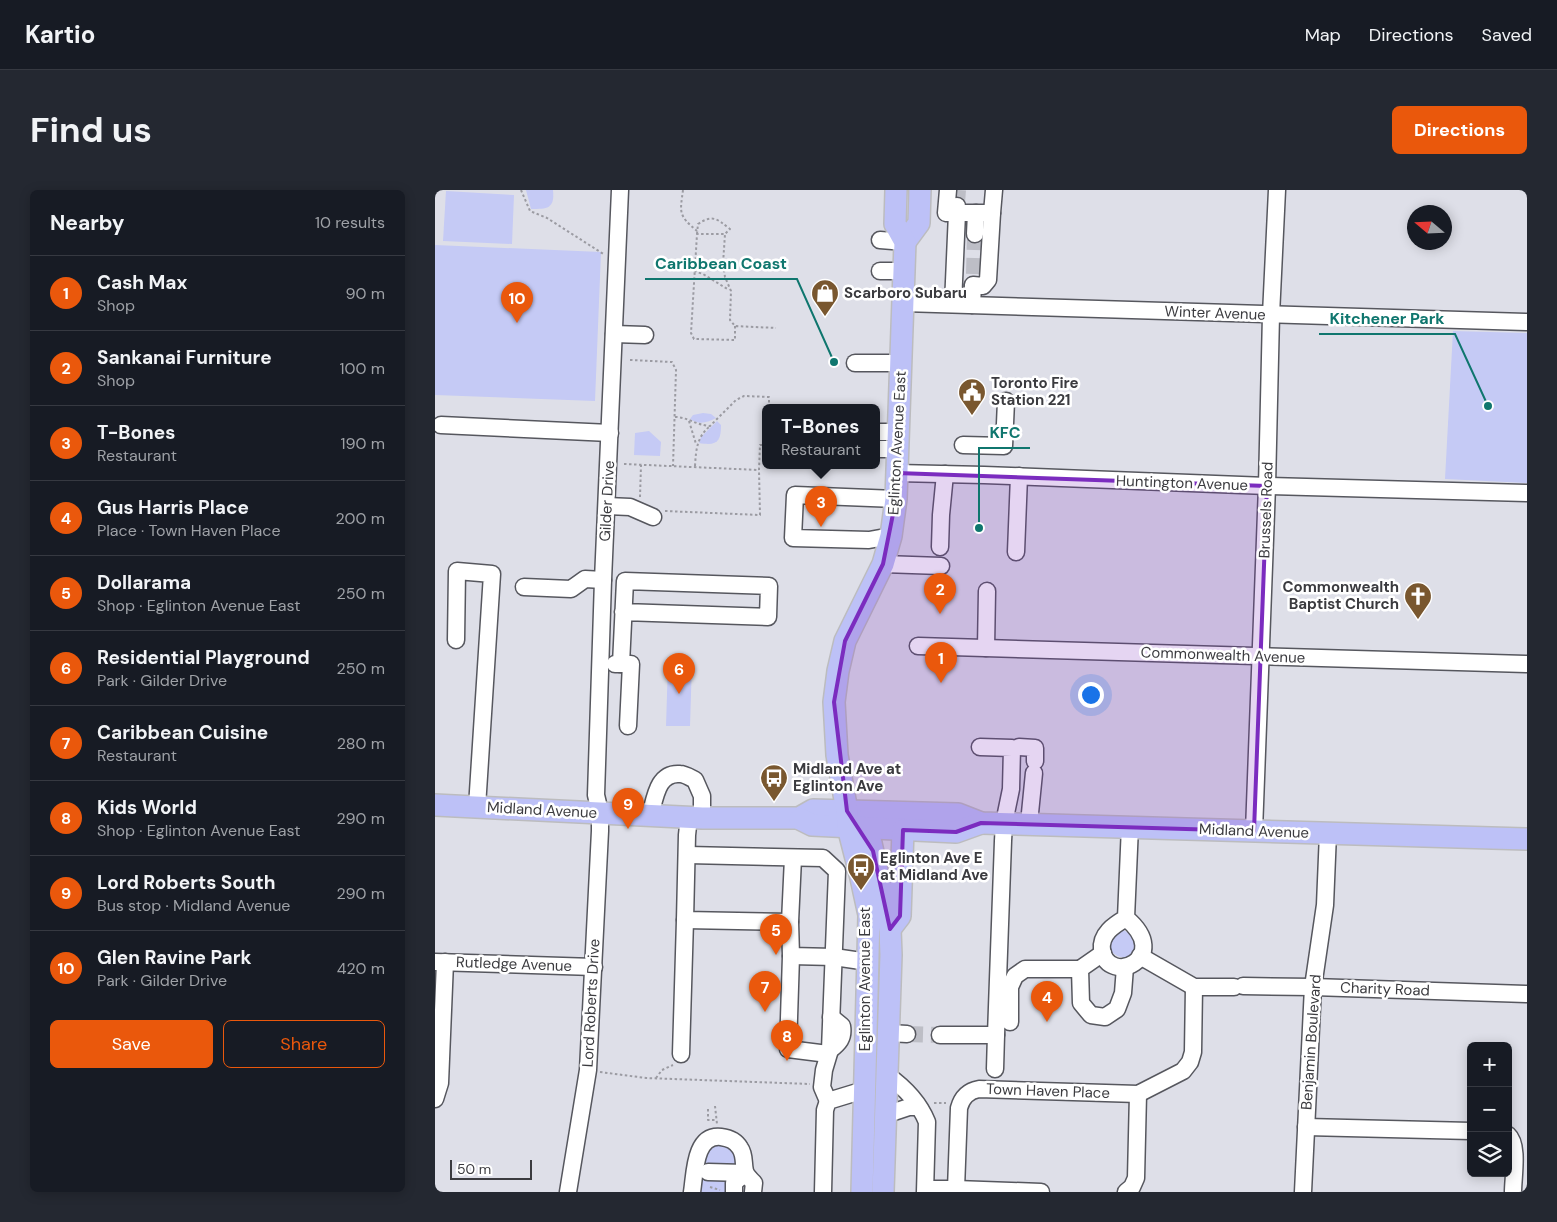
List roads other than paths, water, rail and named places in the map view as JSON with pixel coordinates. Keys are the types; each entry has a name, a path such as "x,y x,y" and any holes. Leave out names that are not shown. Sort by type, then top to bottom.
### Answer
{"main road":[{"name":"Eglinton Avenue East","path":"862,1192 869,915 837,754 834,702 845,641 883,564 891,536 896,499 905,242 895,224 896,190"},
{"path":"905,242 919,224 920,190"},
{"name":"Midland Avenue","path":"435,805 696,817 799,818 813,810 851,822 903,830 956,832 981,822"},
{"name":"Midland Avenue","path":"851,822 958,814 981,822 1527,839"},
{"name":"Eglinton Avenue East","path":"851,822 871,844 890,929 898,1033 887,1074 883,1192"},
{"name":"Eglinton Avenue East","path":"890,929 900,916 903,830"}],"street":[{"name":"Gilder Drive","path":"599,812 596,795 600,662 620,190"},
{"path":"975,234 994,190"},
{"name":"Brussels Road","path":"1254,831 1267,486 1271,315 1277,190"},
{"path":"953,304 954,202 984,213"},
{"path":"972,304 974,280 983,286 988,280 984,213"},
{"path":"880,240 905,242"},
{"path":"880,270 904,271"},
{"name":"Winter Avenue","path":"903,303 1527,322"},
{"path":"614,334 645,335"},
{"path":"855,363 901,364"},
{"path":"963,445 1005,446 1006,401"},
{"path":"441,425 610,433"},
{"path":"880,434 898,441"},
{"path":"880,448 898,441"},
{"name":"Huntington Avenue","path":"897,473 1527,493"},
{"path":"940,547 945,474"},
{"path":"1016,552 1019,476"},
{"path":"891,536 869,540 793,538 795,495 896,499"},
{"path":"607,506 630,507 658,514"},
{"path":"883,564 941,566"},
{"path":"456,640 457,571 492,574 477,807"},
{"path":"524,588 571,589 585,579 603,580"},
{"path":"621,664 623,612 625,580 769,586 769,617 623,612"},
{"path":"986,648 987,591"},
{"name":"Commonwealth Avenue","path":"918,646 1527,664"},
{"path":"600,662 631,664 628,726"},
{"path":"980,747 1011,748 1011,789 1004,823 995,1069"},
{"path":"1019,747 1035,748 1029,823"},
{"path":"650,816 659,784 667,776 681,774 695,780 702,796 696,817 687,835 688,856 677,1059"},
{"name":"Lord Roberts Drive","path":"569,1192 588,1070 594,967 599,812"},
{"path":"1126,918 1129,826"},
{"name":"Benjamin Boulevard","path":"1303,1192 1313,987 1325,905 1328,833"},
{"path":"688,856 823,858 837,871 831,1017 825,1094 823,1192"},
{"path":"793,858 788,1049 829,1052"},
{"path":"1126,918 1143,938 1140,956 1133,964 1125,967 1112,965 1104,958 1102,945 1108,931 1126,918"},
{"path":"685,920 790,922"},
{"path":"1010,1022 1010,986 1015,976 1025,968 1080,969 1103,953"},
{"path":"791,956 834,957 868,962"},
{"path":"1140,956 1195,986"},
{"path":"435,1100 440,1083 440,962"},
{"name":"Rutledge Avenue","path":"440,962 594,967"},
{"path":"1080,969 1081,1004 1091,1015 1105,1017 1117,1009 1123,993 1125,967"},
{"name":"Charity Road","path":"1195,986 1313,987 1527,994"},
{"name":"Town Haven Place","path":"957,1189 959,1108 965,1095 979,1089 1138,1094 1183,1071 1190,1062 1193,1052 1195,986"},
{"path":"940,1035 996,1035"},
{"path":"887,1074 909,1092 924,1114 928,1131 926,1191 957,1189 1041,1192"},
{"path":"825,1094 864,1090"},
{"path":"1126,1192 1132,1187 1136,1178 1138,1094"},
{"path":"885,1115 909,1107 918,1107"},
{"path":"1306,1127 1467,1131"},
{"path":"692,1192 701,1148 717,1129 739,1146 743,1155 745,1173 754,1183 753,1192"},
{"path":"1512,1139 1515,1149 1513,1192"},
{"path":"707,1172 745,1173"},
{"path":"734,1192 734,1183 745,1173"}],"tunnel":[{"path":"957,203 958,190"},
{"path":"974,274 975,234"},
{"path":"907,1034 940,1035"}],"place":[{"name":"Scarboro Subaru","path":"825,317"},
{"name":"Glen Ravine Park","path":"517,323"},
{"name":"Caribbean Coast","path":"834,362"},
{"name":"Kitchener Park","path":"1488,406"},
{"name":"Toronto Fire Station 221","path":"972,416"},
{"name":"T-Bones","path":"821,527"},
{"name":"KFC","path":"979,528"},
{"name":"Sankanai Furniture","path":"940,614"},
{"name":"Commonwealth Baptist Church","path":"1418,620"},
{"name":"Cash Max","path":"941,683"},
{"name":"Residential Playground","path":"679,694"},
{"name":"Midland Ave at Eglinton Ave","path":"774,802"},
{"name":"Lord Roberts South","path":"628,829"},
{"name":"Eglinton Ave E at Midland Ave","path":"861,891"},
{"name":"Dollarama","path":"776,955"},
{"name":"Caribbean Cuisine","path":"765,1012"},
{"name":"Gus Harris Place","path":"1047,1022"},
{"name":"Kids World","path":"787,1061"}]}
